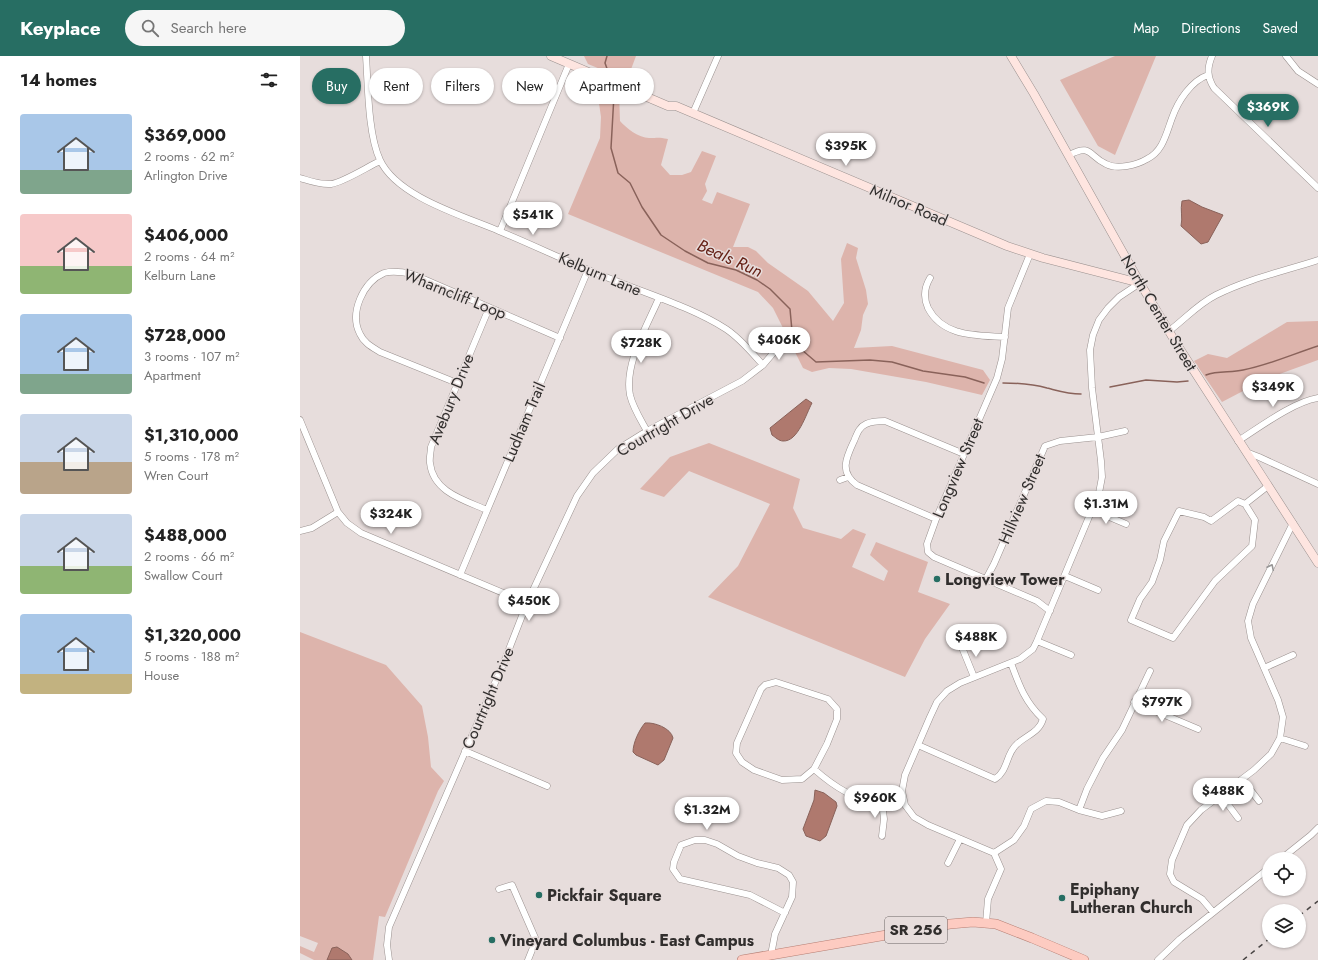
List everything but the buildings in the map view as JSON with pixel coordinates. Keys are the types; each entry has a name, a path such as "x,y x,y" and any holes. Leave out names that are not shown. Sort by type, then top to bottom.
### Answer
{"main road":[{"name":"Milnor Road","path":"552,56 668,106 676,106 914,207 1030,254 1140,283"},
{"name":"North Center Street","path":"1011,56 1069,155 1140,283 1169,331 1238,441 1318,563"},
{"name":"SR 256","path":"742,960 950,924 986,922 1011,929 1084,960"}],"street":[{"name":"Kelburn Lane","path":"366,56 374,143 380,161 389,174 404,188 421,198 588,270 701,315 727,330 743,343 763,365"},
{"path":"692,113 718,56"},
{"path":"1212,56 1208,68 1208,75 1214,88 1318,188"},
{"path":"1286,56 1298,71 1318,84"},
{"path":"500,231 570,64"},
{"path":"1069,155 1077,151 1090,151 1106,164 1112,166 1136,164 1146,160 1156,152 1164,140 1173,115 1187,91 1197,80 1208,75"},
{"path":"300,178 310,182 332,184 380,161"},
{"name":"Longview Street","path":"1030,254 1011,299 1007,314 1002,359 997,378 936,519 927,544 928,552 934,558 1037,602 1050,611"},
{"path":"1169,331 1198,306 1216,295 1251,281 1318,260"},
{"name":"Ludham Trail","path":"460,574 588,270"},
{"name":"Wharncliff Loop","path":"456,383 380,352 368,345 360,334 356,324 357,309 363,294 371,282 385,273 399,271 412,274 560,338"},
{"path":"930,278 926,285 925,299 930,312 941,324 951,330 962,333 1005,337"},
{"path":"986,922 988,899 1002,869 994,853 928,825 914,817 905,805 904,801 902,791 905,776 937,702 947,691 960,683 1020,659 1033,649 1037,641 1100,494 1102,477 1090,366 1090,350 1093,335 1099,320 1108,308 1119,297 1140,283"},
{"path":"647,431 634,406 628,382 634,357 659,298"},
{"name":"Avebury Drive","path":"487,510 444,490 434,477 430,462 431,447 456,383 489,308"},
{"name":"Courtright Drive","path":"389,960 387,944 389,927 504,662 526,603 577,496 593,473 618,449 647,431 742,381 763,365 780,345"},
{"path":"1238,441 1286,411 1300,404 1318,398"},
{"path":"866,415 869,423"},
{"path":"300,420 338,512 348,523 361,533 526,603"},
{"path":"936,519 857,485 848,477 846,457 861,427 869,423 885,421 964,454"},
{"path":"1098,437 1125,431"},
{"name":"Hillview Street","path":"986,579 994,564 1045,446 1060,441 1098,437"},
{"path":"1246,452 1318,484"},
{"path":"840,480 848,477"},
{"path":"1245,504 1268,486"},
{"path":"1238,501 1245,504 1254,520 1252,546 1215,581 1173,638 1131,620 1140,600 1152,582 1160,560 1164,541 1179,511 1204,517 1211,521 1238,501"},
{"path":"1093,510 1126,524"},
{"path":"300,532 312,528 338,512"},
{"path":"1213,912 1202,899 1174,882 1170,874 1172,860 1187,825 1201,810 1242,779 1271,754 1280,738 1283,717 1278,700 1251,638 1248,621 1257,596 1293,523"},
{"path":"1065,576 1098,590"},
{"path":"1037,641 1071,655"},
{"path":"961,645 974,677"},
{"path":"1264,668 1293,655"},
{"path":"918,745 995,779 1002,775 1015,746 1041,727 1043,719 1032,709 1026,699 1011,663"},
{"path":"1079,810 1103,758 1122,730 1150,671"},
{"path":"776,682 785,684 828,699 837,709 837,719 827,744 814,769 802,779 782,780 754,770 738,758 736,753 737,744 761,689 765,685 776,682"},
{"path":"1134,702 1198,729"},
{"path":"1280,738 1305,746"},
{"path":"465,751 546,786"},
{"path":"814,769 842,791 877,803 904,801"},
{"path":"1242,779 1259,801"},
{"path":"1221,795 1238,818"},
{"path":"994,853 1014,840 1024,826 1031,810 1046,801 1059,802 1079,810 1102,816 1121,811"},
{"path":"882,803 884,819 882,836"},
{"path":"1290,852 1318,828"},
{"path":"1311,835 1318,833"},
{"path":"948,863 960,839"},
{"path":"771,955 775,934 785,913 792,897 793,882 789,875 778,868 757,863 738,856 717,844 705,840 695,840 681,845 674,862 673,869 680,879 750,895 785,913"},
{"path":"1158,960 1180,939 1262,874"},
{"path":"499,889 512,885 536,940 528,960"}],"shaded area":[{"path":"584,56 636,56 632,68 598,68 588,64"},
{"path":"1115,56 1156,56 1115,155 1098,146 1060,80"},
{"path":"599,104 619,104 620,121 629,129 645,138 668,139 661,165 670,175 682,175 691,172 702,151 716,156 705,184 707,191 702,200 712,204 717,192 750,204 733,247 748,247 756,251 768,263 808,291 833,321 844,303 841,259 847,243 858,248 856,258 866,290 868,304 863,315 861,330 854,348 892,346 983,370 990,380 982,395 926,382 851,369 829,368 812,372 803,368 773,308 758,292 568,214 600,138 601,117"},
{"path":"1189,200 1223,215 1208,242 1201,244 1181,226 1182,201"},
{"path":"1318,321 1318,360 1266,379 1222,402 1194,361 1208,354 1227,358 1287,322"},
{"path":"806,399 812,403 801,426 793,437 783,441 772,435 770,428"},
{"path":"709,443 800,479 793,508 803,528 841,539 853,529 866,534 852,567 884,581 888,571 870,555 876,542 928,562 918,592 950,604 925,639 905,677 708,597 738,566 770,504 689,471 664,497 640,489 670,457"},
{"path":"300,632 386,665 422,706 428,737 431,767 444,781 438,791 385,917 379,916 373,960 314,960 300,953 300,946 314,952 318,943 300,936"},
{"path":"645,723 662,726 672,734 673,738 664,760 658,765 636,755 633,752 637,737"},
{"path":"815,790 824,793 836,802 837,806 826,836 820,841 806,836 803,829 814,800"},
{"path":"337,947 348,954 352,960 327,960 332,948"}],"waterway":[{"name":"Beals Run","path":"607,56 605,63 607,68"},
{"name":"Beals Run","path":"613,104 611,148 618,173 630,183 642,207 661,235 685,251 708,263 736,270 757,280 770,289 790,309 792,331 802,350 816,362 870,360 892,362 923,371 965,377 984,383"},
{"name":"Beals Run","path":"1206,375 1253,368 1318,346"},
{"name":"Beals Run","path":"1110,387 1146,380 1177,382 1188,381"},
{"name":"Beals Run","path":"1003,383 1031,385 1068,393 1081,394"}],"railway":[{"path":"1306,910 1318,901"},
{"path":"1243,960 1262,945"}],"place":[{"name":"Longview Tower","path":"937,579"},
{"name":"Pickfair Square","path":"539,895"},
{"name":"Epiphany Lutheran Church","path":"1062,898"},
{"name":"Vineyard Columbus - East Campus","path":"492,940"}]}
